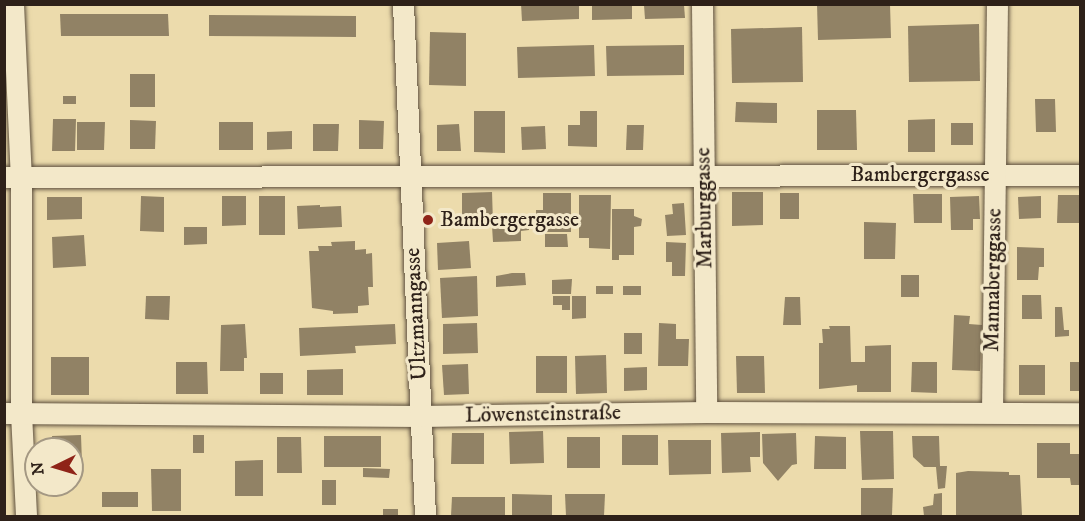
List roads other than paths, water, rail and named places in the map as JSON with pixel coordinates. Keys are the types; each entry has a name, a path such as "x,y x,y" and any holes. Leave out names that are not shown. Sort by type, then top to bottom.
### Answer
{"street":[{"path":"13,4 13,413 26,516"},
{"name":"Ultzmanngasse","path":"403,4 425,516"},
{"name":"Marburggasse","path":"702,4 706,412"},
{"name":"Mannaberggasse","path":"992,412 997,4"},
{"name":"Bambergergasse","path":"13,177 1080,175"},
{"name":"Löwensteinstraße","path":"13,413 420,416 706,412 1080,413"}],"place":[{"name":"Bambergergasse","path":"428,220"}]}
